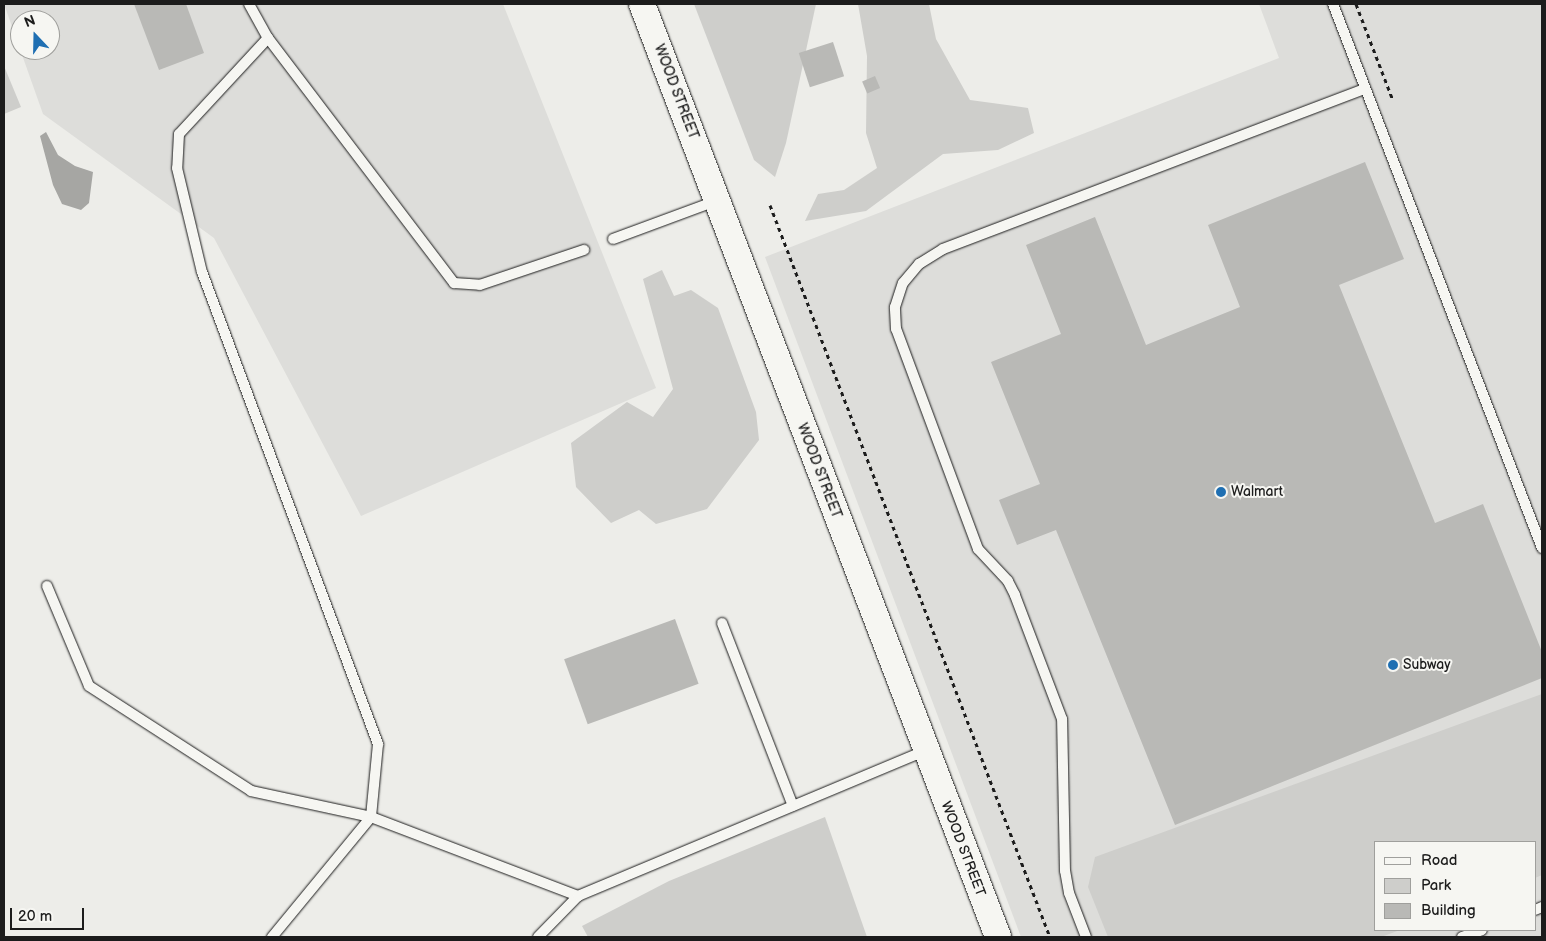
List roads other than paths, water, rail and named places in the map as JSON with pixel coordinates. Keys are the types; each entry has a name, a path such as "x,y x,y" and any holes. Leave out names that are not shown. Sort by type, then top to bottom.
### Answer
{"street":[{"name":"WOOD STREET","path":"642,4 925,752 998,937"}],"lane":[{"path":"249,4 268,38 454,283 480,285 584,250"},
{"path":"1333,4 1542,548"},
{"path":"268,38 179,134 177,168 202,272 378,744 371,817 272,937"},
{"path":"1086,937 1069,893 1065,871 1062,719 1015,595 1008,581 978,549 896,329 895,307 908,277 919,264 943,249 1365,89"},
{"path":"613,239 717,200"},
{"path":"47,586 89,686 251,791 371,817 578,896"},
{"path":"722,623 793,806"},
{"path":"538,937 578,896 925,752"},
{"path":"1462,937 1479,931"}],"place":[{"name":"Walmart","path":"1221,492"},
{"name":"Subway","path":"1393,665"}]}
